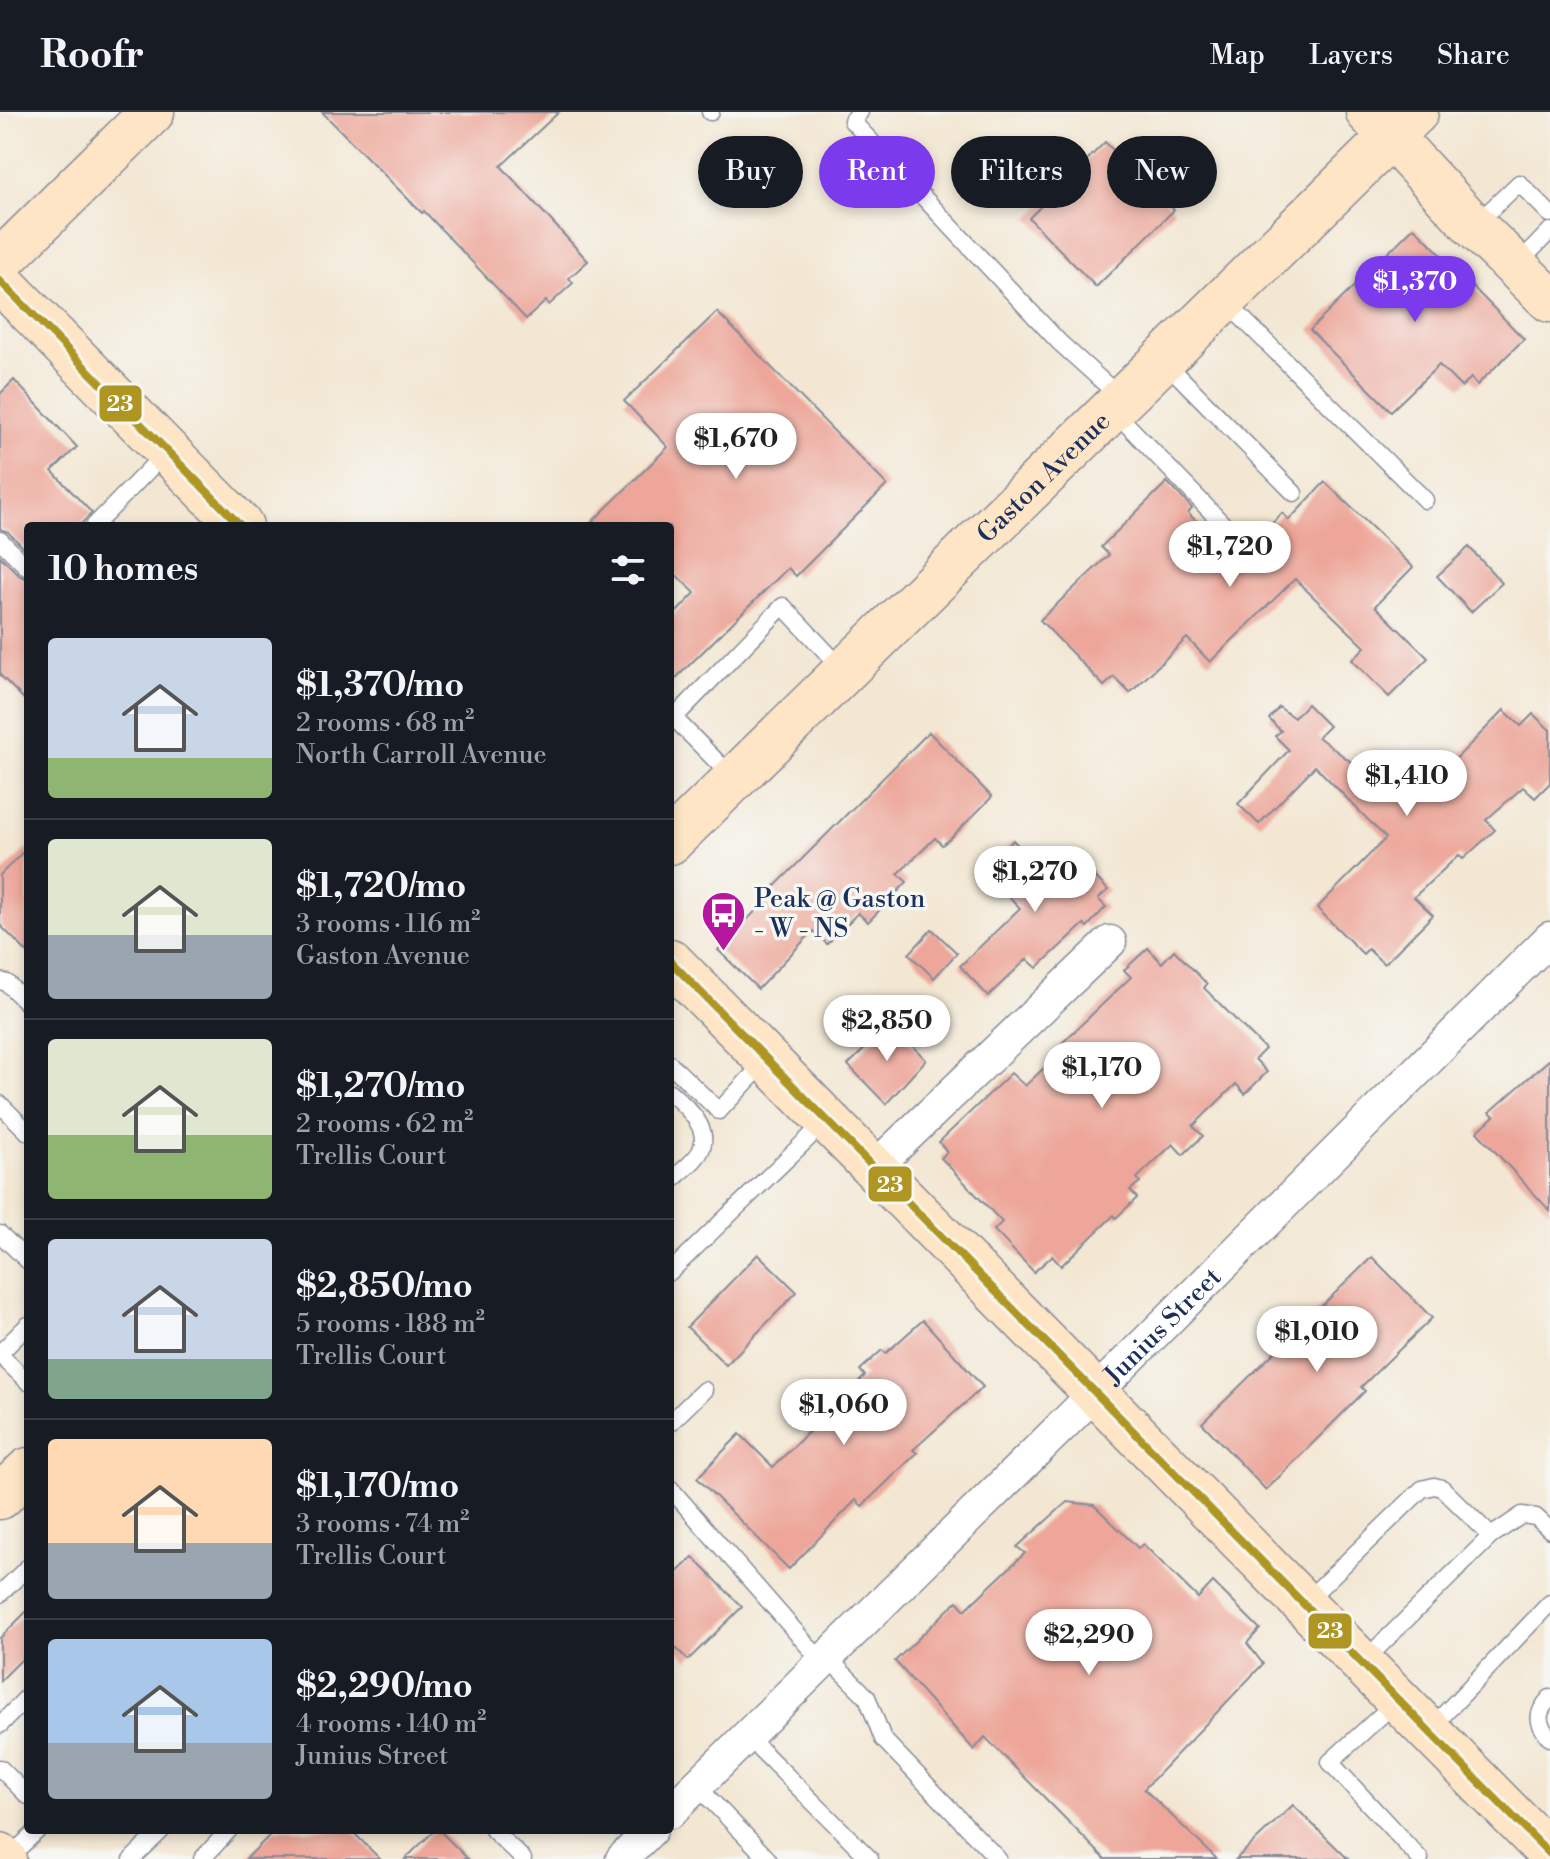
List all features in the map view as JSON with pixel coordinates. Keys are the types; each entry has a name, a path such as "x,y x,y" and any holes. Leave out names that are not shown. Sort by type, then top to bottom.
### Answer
{"main road":[{"path":"0,262 152,112"},
{"path":"1391,120 1474,226 1550,300"},
{"name":"Gaston Avenue","path":"674,838 1224,299 1391,120"},
{"path":"0,281 237,522"},
{"path":"674,965 1550,1854"},
{"path":"0,1497 24,1474"}],"street":[{"name":"Junius Street","path":"674,1808 1550,938"},
{"path":"874,1168 1110,942"},
{"path":"622,1859 647,1834"}],"lane":[{"path":"860,112 852,121 1117,404 1246,548"},
{"path":"1474,226 1519,183 1550,214"},
{"path":"1515,266 1550,231"},
{"path":"1224,299 1425,500"},
{"path":"1163,360 1294,493"},
{"path":"98,522 167,451"},
{"path":"0,540 24,564"},
{"path":"734,780 674,718 783,606 845,671"},
{"path":"0,981 7,983 24,1000"},
{"path":"674,1068 719,1111 767,1059"},
{"path":"674,1096 690,1111 703,1131 701,1151 674,1178"},
{"path":"0,1104 24,1128"},
{"path":"674,1268 827,1120"},
{"path":"0,1234 24,1257"},
{"path":"24,1329 0,1354 24,1378"},
{"path":"674,1419 704,1390"},
{"path":"1303,1604 1422,1489 1442,1488 1491,1536"},
{"path":"674,1492 824,1659 867,1697 883,1739 998,1859"},
{"path":"1362,1663 1491,1536 1522,1515 1536,1517 1550,1530"},
{"path":"0,1594 24,1571"},
{"path":"1429,1731 1550,1603"},
{"path":"1550,1698 1538,1717 1539,1726 1550,1738"},
{"path":"0,1725 24,1700"},
{"path":"1398,1700 1330,1762 1420,1859"},
{"path":"746,1735 870,1859"},
{"path":"0,1768 24,1792"},
{"path":"697,1786 768,1859"},
{"path":"4,1858 33,1834"},
{"path":"132,1859 158,1834"},
{"path":"202,1859 225,1834"},
{"path":"497,1834 523,1859"}],"building":[{"path":"322,112 559,112 501,166 588,261 569,278 573,283 549,305 546,301 526,319 424,211 422,213"},
{"path":"1105,142 1107,144 1107,208 1174,210 1096,287 1029,218 1039,208 1091,208 1091,156"},
{"path":"1414,227 1524,339 1477,385 1471,378 1461,387 1439,365 1391,411 1310,330"},
{"path":"717,312 887,485 796,576 788,568 674,680 674,615 695,593 674,573 674,522 592,522 668,447 624,401"},
{"path":"14,380 77,447 52,471 92,513 83,522 24,522 24,548 8,532 0,529 0,394"},
{"path":"1167,482 1192,508 1188,513 1236,561 1240,557 1248,559 1253,556 1257,550 1255,542 1282,513 1289,520 1325,482 1413,567 1375,606 1428,658 1389,697 1352,660 1365,647 1295,579 1210,662 1187,638 1130,693 1114,677 1104,686 1040,620 1109,555 1101,547"},
{"path":"1469,547 1502,583 1471,612 1437,576"},
{"path":"0,556 24,578 24,699 0,675"},
{"path":"1307,704 1329,726 1318,737 1400,799 1430,772 1436,779 1504,710 1521,726 1533,714 1550,730 1550,783 1535,798 1523,787 1486,820 1495,830 1463,859 1459,855 1414,897 1433,915 1384,964 1368,949 1363,954 1317,908 1386,838 1315,766 1259,824 1238,804 1289,750 1275,736 1281,731 1269,719 1279,707 1294,718"},
{"path":"929,732 992,797 950,839 942,845 935,838 898,874 907,882 868,922 858,913 827,944 813,931 758,989 718,950 774,892 771,890"},
{"path":"1013,840 1045,875 1070,850 1108,890 1098,899 1106,907 1037,968 1027,959 988,996 960,966 1020,908 985,872"},
{"path":"24,851 24,949 0,925 0,875"},
{"path":"932,929 957,953 934,978 909,954"},
{"path":"1148,948 1162,963 1174,950 1207,984 1204,988 1265,1049 1255,1059 1267,1072 1245,1094 1236,1084 1193,1126 1203,1136 1183,1155 1173,1144 1137,1178 1140,1182 1130,1190 1137,1198 1116,1218 1114,1215 1061,1266 1052,1256 1034,1272 994,1230 1002,1222 941,1158 947,1152 939,1142 1011,1073 1025,1086 1063,1050 1059,1046 1131,977 1124,970"},
{"path":"891,1023 926,1060 886,1104 848,1065"},
{"path":"1550,1059 1550,1211 1477,1132 1494,1116 1490,1112"},
{"path":"758,1254 797,1292 726,1365 687,1327"},
{"path":"1372,1257 1432,1318 1361,1387 1365,1391 1266,1490 1202,1423"},
{"path":"923,1320 983,1387 913,1450 917,1453 862,1506 856,1500 789,1569 697,1478 740,1434 773,1467 865,1376 860,1370 882,1350 886,1353"},
{"path":"1067,1502 1094,1505 1138,1548 1143,1544 1198,1598 1213,1582 1260,1629 1247,1643 1263,1664 1144,1789 1217,1859 1105,1859 985,1737 974,1750 895,1661 957,1601 965,1610 1025,1553 1017,1547"},
{"path":"693,1557 742,1607 688,1660 674,1646 674,1575"},
{"path":"24,1614 24,1657 0,1681 0,1638"},
{"path":"1293,1805 1348,1859 1236,1859"},
{"path":"271,1834 355,1834 380,1859 246,1859"},
{"path":"431,1834 443,1834 468,1859 405,1859"}],"transit line":[{"name":"23","path":"0,281 237,522"},
{"name":"23","path":"674,965 1550,1854"}],"place":[{"name":"Peak @ Gaston - W - NS","path":"723,952"}]}
